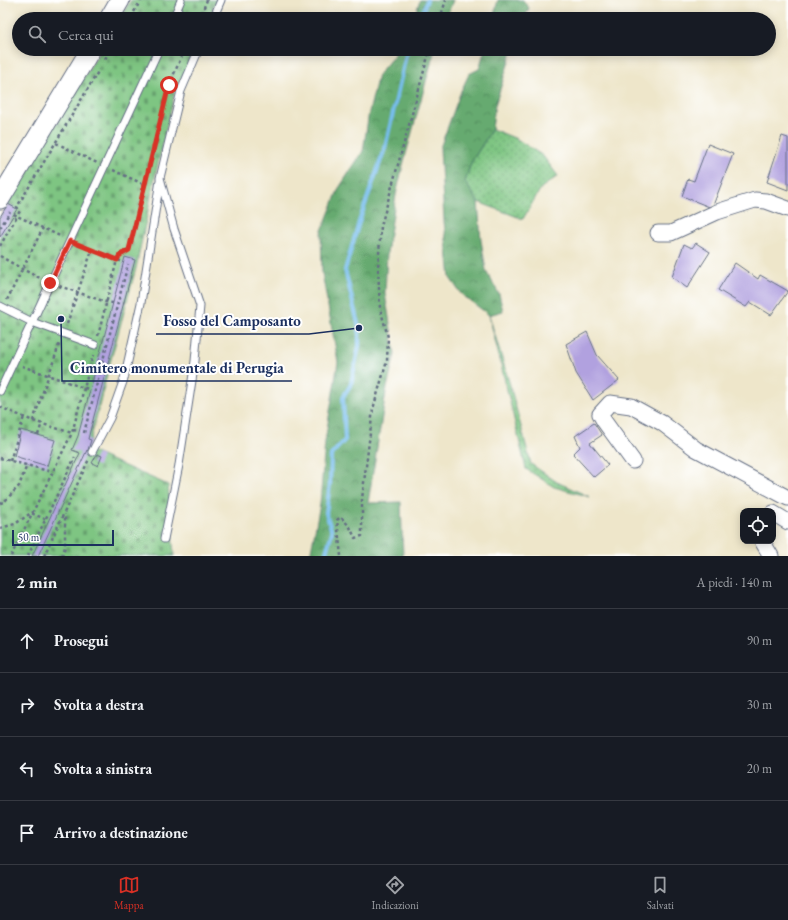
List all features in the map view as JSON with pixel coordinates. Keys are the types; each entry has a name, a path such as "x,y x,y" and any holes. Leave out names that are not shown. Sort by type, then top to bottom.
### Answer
{"street":[{"path":"113,12 120,0"},
{"path":"5,205 97,56"},
{"path":"658,233 671,233 717,212 755,200 766,201 788,209"},
{"path":"633,461 600,414 610,403 631,406 662,423 696,449 788,498"},
{"path":"776,515 788,522"},
{"path":"764,544 771,556"}],"lane":[{"path":"175,12 181,0"},
{"path":"216,12 221,0"},
{"path":"0,391 156,56"},
{"path":"92,452 110,418 124,379 141,303 160,178 181,91 196,56"},
{"path":"160,178 174,229 200,306 195,361 180,466 164,539"},
{"path":"1,307 32,322 95,345"}],"path":[{"path":"202,12 207,0"},
{"path":"442,12 446,0"},
{"path":"10,556 73,431 117,260 120,255 129,250 169,85 182,56"},
{"path":"342,556 337,520 341,517 350,527 355,538 362,536 362,499 373,409 387,361 388,337 380,308 378,267 381,226 428,56"},
{"path":"0,246 20,211 17,207 100,69"},
{"path":"0,228 5,205"},
{"path":"14,214 70,241 123,262"},
{"path":"1,307 43,228"},
{"path":"84,433 128,264"},
{"path":"106,302 113,303"},
{"path":"13,363 90,389"},
{"path":"0,407 42,423 73,431 79,431"},
{"path":"10,461 24,417"},
{"path":"38,435 42,423"},
{"path":"44,556 92,452"},
{"path":"28,556 75,457"},
{"path":"0,458 52,472"},
{"path":"0,504 4,502 19,486 27,465"},
{"path":"62,556 65,547 65,511"},
{"path":"31,514 45,519"},
{"path":"0,528 15,524 31,514"}],"green space":[{"path":"131,0 217,0 211,12 123,12"},
{"path":"420,0 453,0 449,12 416,12"},
{"path":"498,0 523,0 529,8 527,12 495,12"},
{"path":"97,56 192,56 175,92 156,172 136,268 88,450 168,485 174,556 0,556 0,217"},
{"path":"393,56 433,56 403,165 396,195 387,253 385,293 395,354 386,392 368,503 401,502 403,556 310,556 320,504 325,441 338,362 322,273 321,233 339,188 363,151 369,112 378,75"},
{"path":"483,56 511,56 495,105 492,129 471,163 465,182 478,202 481,240 486,270 499,294 503,311 489,315 461,294 450,278 444,221 440,148 461,91 469,74 479,69"},
{"path":"492,129 517,139 543,156 558,176 541,188 523,219 478,202 465,182 471,163"},
{"path":"489,315 510,385 531,464 557,482 590,497 554,487 526,469"}],"building":[{"path":"782,136 788,138 788,190 767,182"},
{"path":"708,144 733,154 712,208 682,196 688,179 694,181"},
{"path":"8,204 17,209 0,237 0,217"},
{"path":"696,243 710,252 687,288 672,277 684,244 692,248"},
{"path":"125,257 135,260 88,439 91,440 88,451 87,450 38,556 32,556 80,453 72,450 78,436"},
{"path":"735,263 758,279 760,275 788,291 771,315 750,302 746,307 718,290"},
{"path":"587,332 597,355 619,380 593,400 576,373 566,344"},
{"path":"594,423 602,435 590,443 608,465 594,477 573,454 580,447 575,436"},
{"path":"21,430 55,440 47,466 14,456"},
{"path":"97,454 102,456 98,466 92,463"}],"waterway":[{"path":"423,12 427,0"},
{"path":"325,556 332,532 326,513 330,484 331,455 345,440 343,397 351,384 359,346 359,328 345,270 359,222 385,148 406,56"}],"place":[{"name":"Cimitero monumentale di Perugia","path":"61,319"},
{"name":"Fosso del Camposanto","path":"359,328"}],"route":[{"path":"50,283 70,241 117,260 120,255 129,250 169,85"}]}
